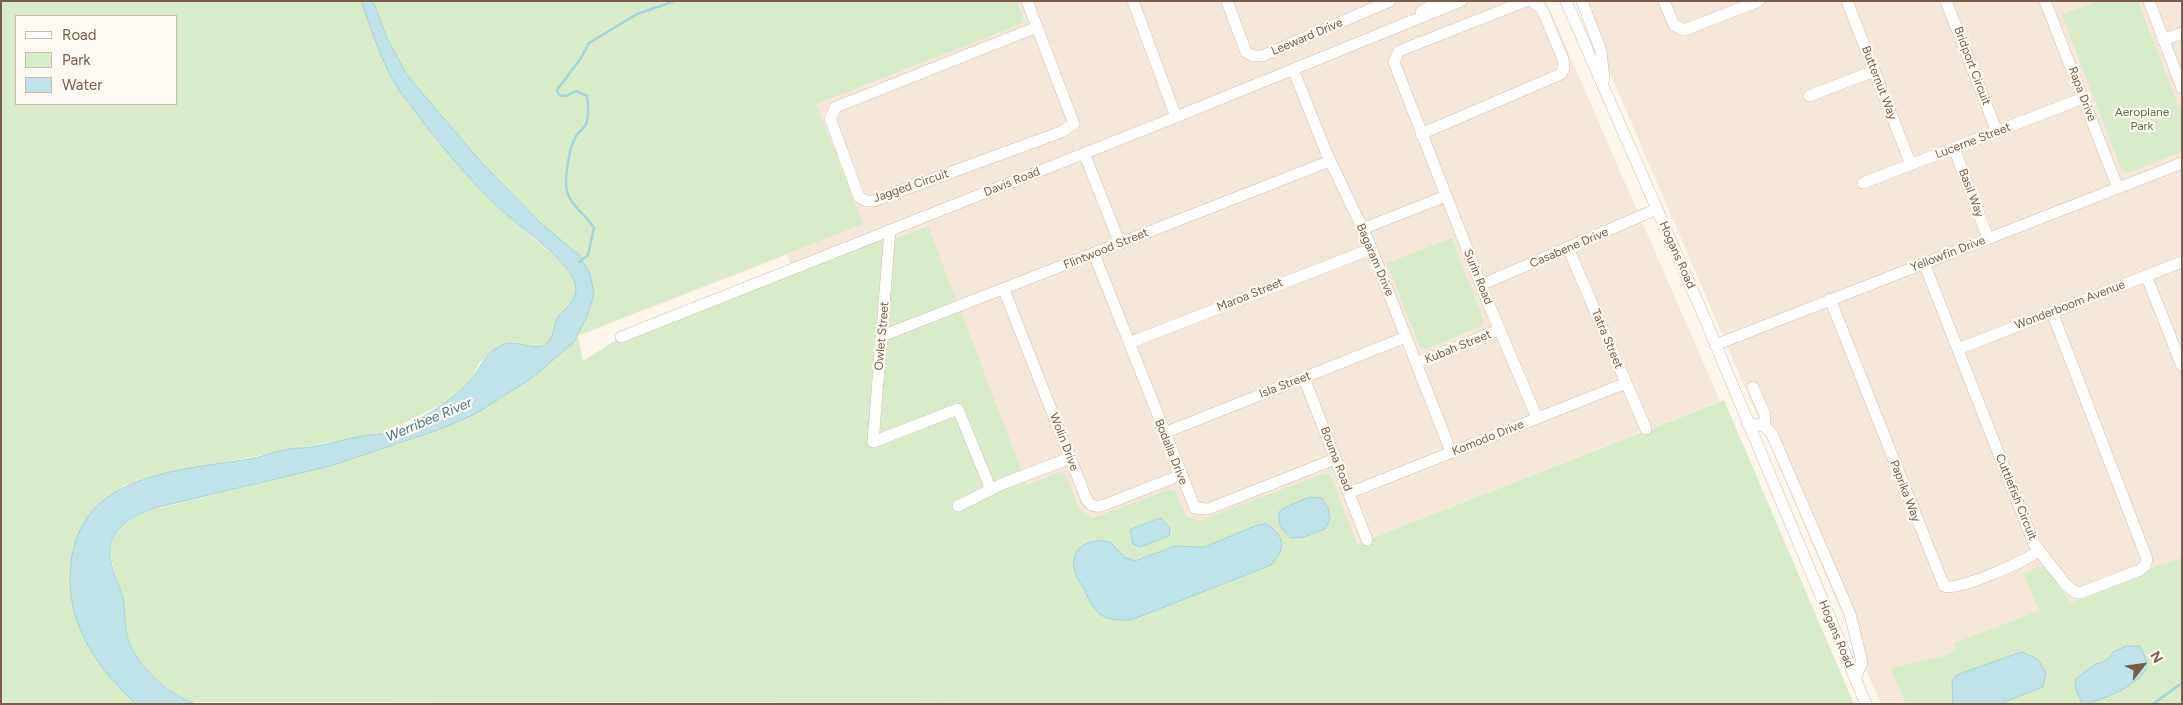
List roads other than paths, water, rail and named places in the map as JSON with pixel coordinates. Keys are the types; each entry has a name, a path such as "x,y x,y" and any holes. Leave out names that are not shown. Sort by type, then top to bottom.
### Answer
{"street":[{"name":"Jagged Circuit","path":"1027,1 1037,27 1074,124 1061,132 873,201 866,201 859,197 830,118 836,107 1037,27"},
{"path":"1132,1 1176,117"},
{"name":"Leeward Drive","path":"1227,1 1246,52 1253,56 1262,56 1390,1"},
{"name":"Davis Road","path":"1403,24 1439,1"},
{"name":"Davis Road","path":"621,337 1176,117 1461,1"},
{"name":"Surin Road","path":"1526,1 1397,53 1394,59 1395,67 1480,285 1537,418"},
{"path":"1422,134 1561,74 1564,68 1563,59 1543,11 1532,1"},
{"name":"Hogans Road","path":"1566,1 1715,345 1866,704"},
{"name":"Hogans Road","path":"1582,1 1601,51 1605,88"},
{"path":"1664,1 1672,22 1678,28 1689,29 1759,1"},
{"name":"Butternut Way","path":"1847,1 1911,165"},
{"name":"Bridport Circuit","path":"1946,1 1997,132"},
{"name":"Rapa Drive","path":"2045,1 2118,188"},
{"path":"2149,1 2182,88"},
{"path":"2163,40 2182,33"},
{"name":"Bagaram Drive","path":"1293,69 1330,161 1371,249 1451,452"},
{"path":"1809,96 1874,70"},
{"name":"Lucerne Street","path":"1863,183 2083,98"},
{"name":"Basil Way","path":"1954,148 1988,238"},
{"path":"1084,153 1120,244"},
{"name":"Flintwood Street","path":"882,336 1004,290 1330,161"},
{"name":"Yellowfin Drive","path":"1715,345 2182,163"},
{"path":"1362,229 1446,196"},
{"name":"Casabene Drive","path":"1480,285 1657,210"},
{"name":"Owlet Street","path":"890,230 873,442 958,409 991,490"},
{"name":"Tatra Street","path":"1568,248 1646,429"},
{"name":"Maroa Street","path":"1129,343 1371,249"},
{"name":"Bodalla Drive","path":"1094,254 1193,505 1198,510 1204,510 1335,459"},
{"name":"Wonderboom Avenue","path":"1958,349 2182,262"},
{"name":"Cuttlefish Circuit","path":"1924,263 2038,551 2067,586 2080,593 2140,570 2145,566 2147,559 2052,312"},
{"path":"2146,275 2182,366"},
{"name":"Wolin Drive","path":"1004,290 1086,498 1094,506 1104,505 1181,475"},
{"name":"Paprika Way","path":"1830,299 1944,586 1956,587 2020,562 2038,551"},
{"name":"Kubah Street","path":"1416,363 1499,330"},
{"name":"Isla Street","path":"1164,433 1406,337"},
{"name":"Bouma Road","path":"1304,378 1368,540"},
{"name":"Komodo Drive","path":"1349,493 1626,383"},
{"path":"1748,423 1764,426 1765,415 1753,387"},
{"name":"Hogans Road","path":"1764,426 1774,437 1850,614 1862,662 1855,679"},
{"path":"958,506 991,490 1070,458"}],"water":[{"name":"Werribee River","path":"361,1 373,1 387,38 407,75 481,162 543,225 579,255 590,274 594,294 587,317 573,343 532,378 475,414 438,430 330,466 159,507 142,513 126,522 114,536 111,544 110,559 123,598 128,639 139,660 155,679 175,694 196,704 136,704 111,678 90,649 75,616 71,598 70,580 74,545 87,518 106,499 130,485 158,475 188,468 254,458 284,450 314,447 385,433 407,425 452,398 473,377 488,355 498,347 512,343 536,347 547,343 550,340 558,317 575,297 576,288 573,278 566,268 475,184 443,148 401,93 384,63"},
{"path":"1310,497 1322,498 1328,508 1330,519 1325,529 1304,537 1291,538 1281,527 1279,512"},
{"path":"1161,518 1170,528 1169,536 1140,547 1133,544 1130,530"},
{"path":"1267,524 1278,534 1282,543 1276,559 1271,565 1131,620 1112,619 1101,615 1091,603 1075,572 1074,564 1077,551 1082,546 1095,541 1110,542 1124,557 1135,561 1175,546 1204,547 1255,526"},
{"path":"2127,646 2140,646 2147,663 2145,672 2120,691 2082,704 2075,687 2076,679 2095,664 2109,658 2113,652"},
{"path":"2022,652 2038,659 2046,673 2043,687 1999,704 1953,704 1952,681 1957,675"}],"waterway":[{"path":"579,262 588,255 594,228 569,196 566,180 573,143 588,119 587,96 576,91 566,96 559,95 557,90 581,58 589,43 637,14 675,1"},
{"path":"2153,704 2182,683"}],"park label":[{"name":"Aeroplane Park","path":"2142,119"}]}
